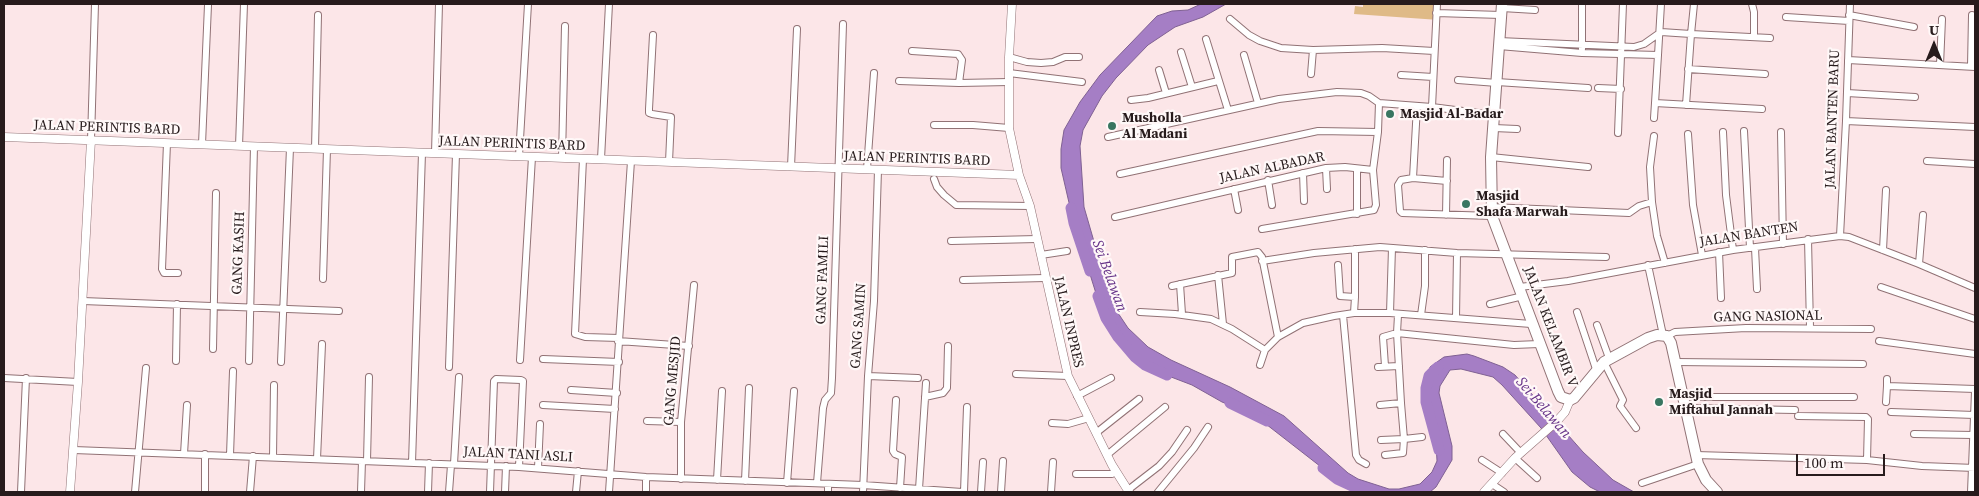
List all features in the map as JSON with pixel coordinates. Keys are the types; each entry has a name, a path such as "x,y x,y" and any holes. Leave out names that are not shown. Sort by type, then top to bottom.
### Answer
{"main road":[{"name":"JALAN KELAMBIR V","path":"1502,9 1491,157 1491,212 1531,324 1560,394 1564,399 1570,400 1603,363 1648,338 1665,336"},
{"path":"1665,336 1671,343 1676,362 1682,397 1697,459 1706,480 1714,491"}],"street":[{"path":"70,492 83,301 95,4"},
{"path":"239,146 244,4"},
{"path":"435,153 439,4"},
{"path":"519,156 528,4"},
{"path":"601,159 609,4"},
{"name":"JALAN INPRES","path":"1012,4 1009,57 1009,128 1019,175 1030,206 1068,376 1116,472 1128,491"},
{"path":"1432,107 1437,4"},
{"path":"1582,4 1582,49"},
{"path":"1618,133 1623,4"},
{"path":"1654,118 1661,32 1661,4"},
{"path":"1686,105 1694,4"},
{"path":"1752,4 1754,12 1754,37"},
{"name":"JALAN BANTEN BARU","path":"1840,236 1850,4"},
{"path":"202,144 208,6"},
{"path":"1436,13 1502,9 1535,10"},
{"path":"315,149 318,15"},
{"path":"1848,60 1973,67 1972,15"},
{"path":"1786,17 1849,18 1914,27"},
{"path":"1230,19 1249,35 1267,44 1312,50 1364,47 1434,51"},
{"path":"1940,65 1942,19"},
{"name":"GANG FAMILI","path":"817,483 823,408 825,400 830,393 843,24"},
{"path":"562,158 565,26"},
{"path":"791,166 797,29"},
{"path":"1622,51 1644,44 1661,32 1770,38"},
{"path":"653,35 649,113 671,117 668,162"},
{"path":"1206,39 1228,110"},
{"path":"1499,44 1622,51 1658,55"},
{"path":"1644,44 1647,55"},
{"path":"1311,74 1312,50"},
{"path":"912,51 958,54 962,60 959,83"},
{"path":"1181,52 1192,87"},
{"path":"1244,55 1258,103"},
{"path":"1009,57 1040,63 1079,56"},
{"path":"1688,69 1765,74"},
{"path":"1159,70 1166,93"},
{"path":"867,169 874,73"},
{"path":"1009,73 1082,82"},
{"path":"1401,75 1433,77"},
{"path":"1458,80 1588,88"},
{"path":"899,81 1009,82"},
{"path":"1131,100 1218,81"},
{"path":"1598,88 1621,90"},
{"path":"1108,137 1258,103 1337,92 1361,93 1379,103 1432,107 1494,115"},
{"path":"1847,93 1916,97"},
{"path":"1262,229 1357,214 1375,209 1372,170 1378,132 1379,103"},
{"path":"1655,103 1762,109"},
{"path":"1413,178 1417,106"},
{"path":"1846,121 1975,127"},
{"path":"934,126 973,125 1009,128"},
{"path":"1494,128 1517,129"},
{"path":"1744,131 1752,248 1757,289"},
{"path":"1120,174 1318,132 1378,132"},
{"path":"1722,132 1726,195 1733,250"},
{"path":"1781,132 1783,244"},
{"path":"1688,134 1693,204 1702,255"},
{"path":"1654,136 1650,167 1652,202 1657,236 1665,263"},
{"name":"JALAN PERINTIS BARD","path":"4,137 1019,175"},
{"path":"167,143 162,270 164,273 178,273"},
{"name":"GANG KASIH","path":"249,361 254,146"},
{"path":"281,362 290,148"},
{"path":"323,279 327,149"},
{"path":"412,463 422,153"},
{"path":"449,367 456,154"},
{"path":"520,360 532,157"},
{"path":"1491,157 1588,167"},
{"path":"583,159 575,334 585,337 689,346"},
{"path":"609,492 632,160"},
{"path":"1446,214 1447,160"},
{"path":"1927,161 1975,164"},
{"name":"JALAN ALBADAR","path":"1116,217 1326,168 1344,167 1372,170"},
{"path":"1326,168 1327,189"},
{"path":"1357,169 1357,214"},
{"name":"GANG SAMIN","path":"863,488 868,376 874,301 878,170"},
{"path":"1303,173 1304,201"},
{"path":"1446,181 1404,179 1398,185 1400,212 1446,214 1491,212 1629,213 1639,206 1652,202"},
{"path":"934,180 944,195 956,205 1030,206"},
{"path":"1268,180 1272,206"},
{"path":"1234,189 1238,210"},
{"path":"1883,250 1886,190"},
{"path":"213,349 216,193"},
{"path":"1919,264 1922,215"},
{"name":"JALAN BANTEN","path":"1490,304 1521,292 1648,265 1719,252 1840,236 1883,250 1975,288"},
{"path":"951,241 1037,239"},
{"path":"1808,239 1810,328"},
{"path":"1262,261 1380,247 1457,253 1606,257"},
{"path":"1390,313 1392,248"},
{"path":"1354,313 1355,249"},
{"path":"1421,315 1425,286 1425,250"},
{"path":"1041,255 1067,251"},
{"path":"1172,286 1232,273 1231,259 1234,256 1258,252 1262,261 1278,337"},
{"path":"1719,252 1721,298"},
{"path":"1456,318 1457,253"},
{"path":"1338,265 1340,296 1355,297"},
{"path":"1648,265 1665,336"},
{"path":"1218,275 1223,324"},
{"path":"963,280 1045,278"},
{"path":"1180,284 1182,314"},
{"name":"GANG MESJID","path":"681,479 681,422 694,285"},
{"path":"1881,287 1975,319"},
{"path":"83,301 339,311"},
{"path":"176,361 177,304"},
{"path":"1140,312 1182,314 1210,319 1223,324 1265,350"},
{"path":"1577,312 1623,400 1620,406 1636,428"},
{"path":"1260,365 1265,350 1278,337 1302,323 1354,313 1390,313 1531,324"},
{"path":"1343,315 1356,455 1359,460 1366,464"},
{"path":"1385,455 1404,453 1397,334 1398,315"},
{"path":"1596,324 1603,363"},
{"name":"GANG NASIONAL","path":"1665,336 1681,331 1810,328 1872,329"},
{"path":"1399,366 1381,367 1383,337 1397,334 1514,345 1539,344"},
{"path":"1879,341 1975,354"},
{"path":"317,459 322,344"},
{"path":"925,397 943,394 947,388 948,346"},
{"path":"543,360 619,362"},
{"path":"1676,362 1863,364"},
{"path":"135,492 146,368"},
{"path":"230,456 233,372"},
{"path":"1016,374 1068,376"},
{"path":"868,376 918,378"},
{"path":"361,492 365,461 369,377"},
{"path":"449,492 459,377"},
{"path":"4,378 78,382"},
{"path":"21,492 26,378"},
{"path":"1077,396 1111,378"},
{"path":"490,492 494,381 521,380 523,384 519,467"},
{"path":"919,489 926,383"},
{"path":"1886,402 1887,383 1975,391 1971,492"},
{"path":"273,457 274,385"},
{"path":"745,481 749,388"},
{"path":"571,390 616,393"},
{"path":"717,480 722,391"},
{"path":"791,492 789,483 794,391"},
{"path":"1682,397 1854,397"},
{"path":"1096,433 1139,399"},
{"path":"896,400 893,451 902,457 900,488"},
{"path":"1484,492 1518,455 1557,421 1565,412 1570,400"},
{"path":"1380,405 1401,403"},
{"path":"184,454 186,405"},
{"path":"544,405 615,409"},
{"path":"963,492 967,407"},
{"path":"1108,455 1165,407"},
{"path":"1685,408 1866,417 1868,420 1867,460"},
{"path":"1891,412 1974,416"},
{"path":"1052,423 1068,424 1089,418"},
{"path":"647,421 681,422"},
{"path":"538,468 540,424"},
{"path":"1158,492 1194,448 1208,427"},
{"path":"1128,491 1159,466 1172,452 1187,430"},
{"path":"1914,434 1974,433"},
{"path":"1503,434 1537,478"},
{"path":"1381,440 1422,437"},
{"name":"JALAN TANI ASLI","path":"74,450 506,466 681,479 817,483 863,488 963,492"},
{"path":"205,454 205,492"},
{"path":"250,492 253,456"},
{"path":"1642,483 1697,459 1867,460 1922,466 1973,468"},
{"path":"1482,460 1502,473"},
{"path":"1001,492 1003,461"},
{"path":"981,492 983,462"},
{"path":"1051,492 1053,462"},
{"path":"428,492 429,464"},
{"path":"504,492 506,466"},
{"path":"576,492 578,471"},
{"path":"1076,474 1112,474 1116,472"},
{"path":"646,477 646,492"},
{"path":"828,484 828,492"},
{"path":"1492,484 1504,492"}],"shaded area":[{"path":"1363,4 1440,4 1439,20 1354,14 1355,6 1363,7"}],"water":[{"name":"Sei Belawan","path":"1201,4 1226,4 1203,17 1175,27 1148,45 1116,78 1102,96 1083,130 1080,146 1084,207 1106,283 1116,310 1128,328 1148,347 1171,360 1230,387 1284,416 1348,473 1358,479 1389,489 1399,489 1420,484 1432,472 1437,461 1435,423 1429,395 1430,367 1444,357 1467,354 1474,356 1503,367 1515,375 1583,452 1613,480 1634,492 1600,492 1590,487 1572,472 1541,428 1502,385 1493,377 1461,369 1450,370 1440,386 1439,393 1452,446 1452,460 1436,487 1430,492 1364,492 1334,477 1253,414 1222,402 1192,385 1158,372 1132,353 1121,341 1099,303 1073,220 1061,168 1064,130 1080,102 1100,75 1157,16 1172,11 1188,10"}],"waterway":[{"name":"Sei Belawan","path":"1071,208 1090,271"},
{"name":"Sei Belawan","path":"1098,296 1106,318 1118,337 1135,357 1145,365 1167,375"},
{"name":"Sei Belawan","path":"1438,367 1429,376 1426,388 1426,402 1439,450"},
{"name":"Sei Belawan","path":"1230,403 1267,421"},
{"name":"Sei Belawan","path":"1323,468 1337,479 1365,492"}],"place":[{"name":"Masjid Al-Badar","path":"1390,114"},
{"name":"Musholla Al Madani","path":"1112,126"},
{"name":"Masjid Shafa Marwah","path":"1466,204"},
{"name":"Masjid Miftahul Jannah","path":"1659,402"}]}
